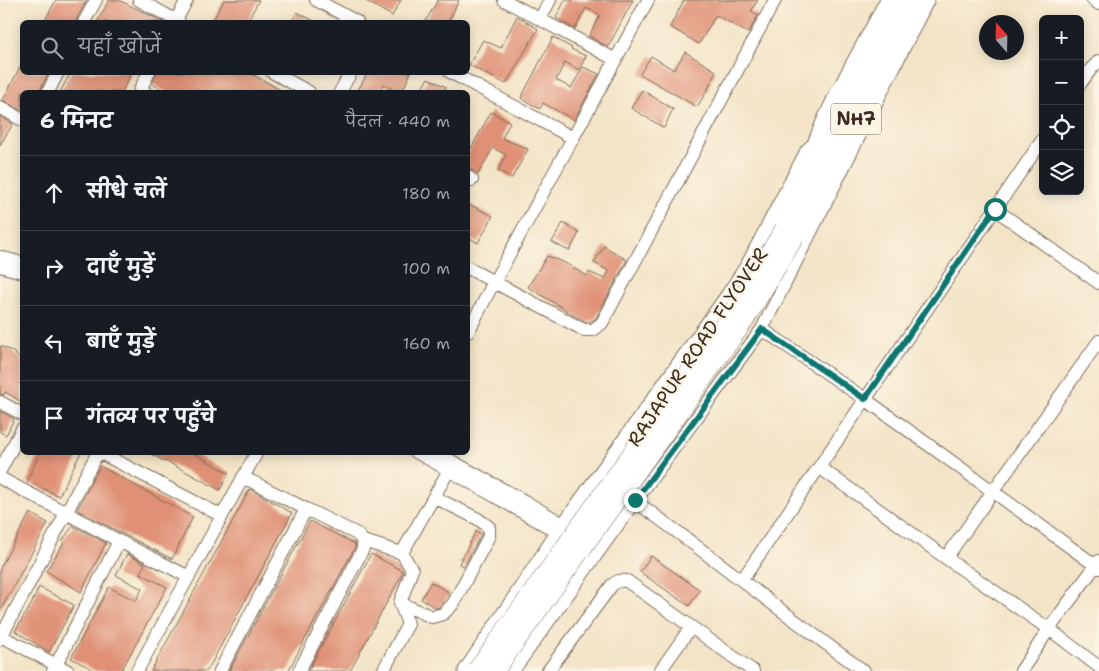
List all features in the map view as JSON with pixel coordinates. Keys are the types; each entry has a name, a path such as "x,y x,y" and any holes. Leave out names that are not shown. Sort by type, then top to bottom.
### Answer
{"highway":[{"name":"NH7","path":"821,141 899,0"},
{"name":"RAJAPUR ROAD FLYOVER","path":"495,671 745,320 789,233 916,0"},
{"name":"RAJAPUR ROAD FLYOVER","path":"476,671 789,233 821,141"}],"main road":[{"path":"466,671 728,296 748,266 808,151 821,141"}],"street":[{"path":"85,20 96,0"},
{"path":"139,0 174,20"},
{"path":"178,20 187,0"},
{"path":"318,0 353,20"},
{"path":"504,0 616,60"},
{"path":"540,19 550,0"},
{"path":"470,328 648,0"},
{"path":"470,269 584,330 593,330 602,323 775,0"},
{"path":"821,141 843,82 886,0"},
{"path":"514,671 635,500 762,329 928,0"},
{"path":"1093,0 1099,4"},
{"path":"1084,79 1099,61"},
{"path":"49,90 56,75"},
{"path":"143,90 148,75"},
{"path":"278,75 305,90"},
{"path":"341,90 349,75"},
{"path":"456,75 573,138"},
{"path":"0,107 20,119"},
{"path":"742,580 1039,145"},
{"path":"995,209 1099,283"},
{"path":"0,257 20,262"},
{"path":"0,266 20,271"},
{"path":"762,329 865,399 992,492 1098,565 1050,629 1022,671"},
{"path":"946,558 1099,341"},
{"path":"0,402 20,413"},
{"path":"0,471 20,433"},
{"path":"68,671 54,668 1,637 97,455"},
{"path":"105,455 222,516"},
{"path":"137,671 255,455"},
{"path":"422,455 564,530"},
{"path":"440,455 526,502 564,530 599,552"},
{"path":"819,467 946,558 1050,629 1099,667"},
{"path":"402,553 449,470"},
{"path":"243,477 357,534 362,541 363,549 299,671"},
{"path":"0,478 189,577"},
{"path":"400,603 432,617 443,614 453,604 489,536 489,527 478,519 434,497"},
{"path":"635,500 864,671"},
{"path":"220,671 306,509"},
{"path":"54,668 120,541"},
{"path":"362,541 402,553 412,570 400,603 408,624 383,671"},
{"path":"548,671 612,585 622,580 627,581 753,671"},
{"path":"660,671 691,626"},
{"path":"479,652 508,671"}],"building":[{"path":"56,0 87,0 76,20 45,20"},
{"path":"109,0 119,0 159,20 98,20"},
{"path":"224,0 259,0 248,20 213,20"},
{"path":"364,0 401,0 392,16"},
{"path":"438,0 459,0 449,20 426,20"},
{"path":"565,0 633,0 608,47 589,36 600,15 586,8 575,29 556,18"},
{"path":"684,0 758,0 751,11 758,15 748,33 716,15 699,44 670,27"},
{"path":"297,12 312,20 292,20"},
{"path":"517,16 538,29 506,84 470,66 483,40 501,48"},
{"path":"553,37 586,56 579,70 565,62 556,80 571,88 583,67 599,74 574,120 543,103 540,109 521,98"},
{"path":"685,52 716,71 697,107 640,74 651,56 674,70"},
{"path":"20,67 20,75 48,75 40,90 20,90 20,110 3,100"},
{"path":"69,75 130,75 123,90 61,90"},
{"path":"156,75 253,75 280,90 163,90 152,84"},
{"path":"366,75 410,75 403,90 394,90 383,84 380,90 358,90"},
{"path":"428,78 446,87 445,90 421,90"},
{"path":"642,90 673,109 664,128 631,108"},
{"path":"491,112 510,122 502,138 528,149 512,178 498,171 506,155 493,148 478,174 470,170 470,150"},
{"path":"0,116 13,124 0,145"},
{"path":"470,205 493,216 478,243 470,238"},
{"path":"563,223 579,233 570,250 552,242"},
{"path":"604,246 627,260 596,318 590,322 586,322 566,311 528,287 547,256 563,262 587,276 589,272 605,279 609,271 594,263"},
{"path":"0,346 12,351 20,359 20,401 5,392 4,395 0,394"},
{"path":"0,411 14,419 6,435 0,432"},
{"path":"39,455 80,455 59,496 27,481"},
{"path":"153,455 196,455 229,473 220,490"},
{"path":"100,466 193,517 172,559 77,510"},
{"path":"250,489 292,513 211,664 207,671 151,671"},
{"path":"30,513 48,523 0,611 0,568"},
{"path":"310,521 355,544 355,547 288,671 229,671"},
{"path":"73,526 106,543 81,592 46,571 64,543 62,541"},
{"path":"476,531 481,534 464,566 459,564"},
{"path":"127,554 145,564 140,573 167,587 121,671 96,671 71,658 109,587 136,601 142,589 116,575"},
{"path":"371,554 403,571 350,671 308,671"},
{"path":"651,556 700,590 689,606 640,572"},
{"path":"431,582 450,593 439,607 436,608 421,599"},
{"path":"39,587 74,605 49,652 15,631 31,605"}],"route":[{"path":"635,500 762,329 865,399 995,209"}]}
